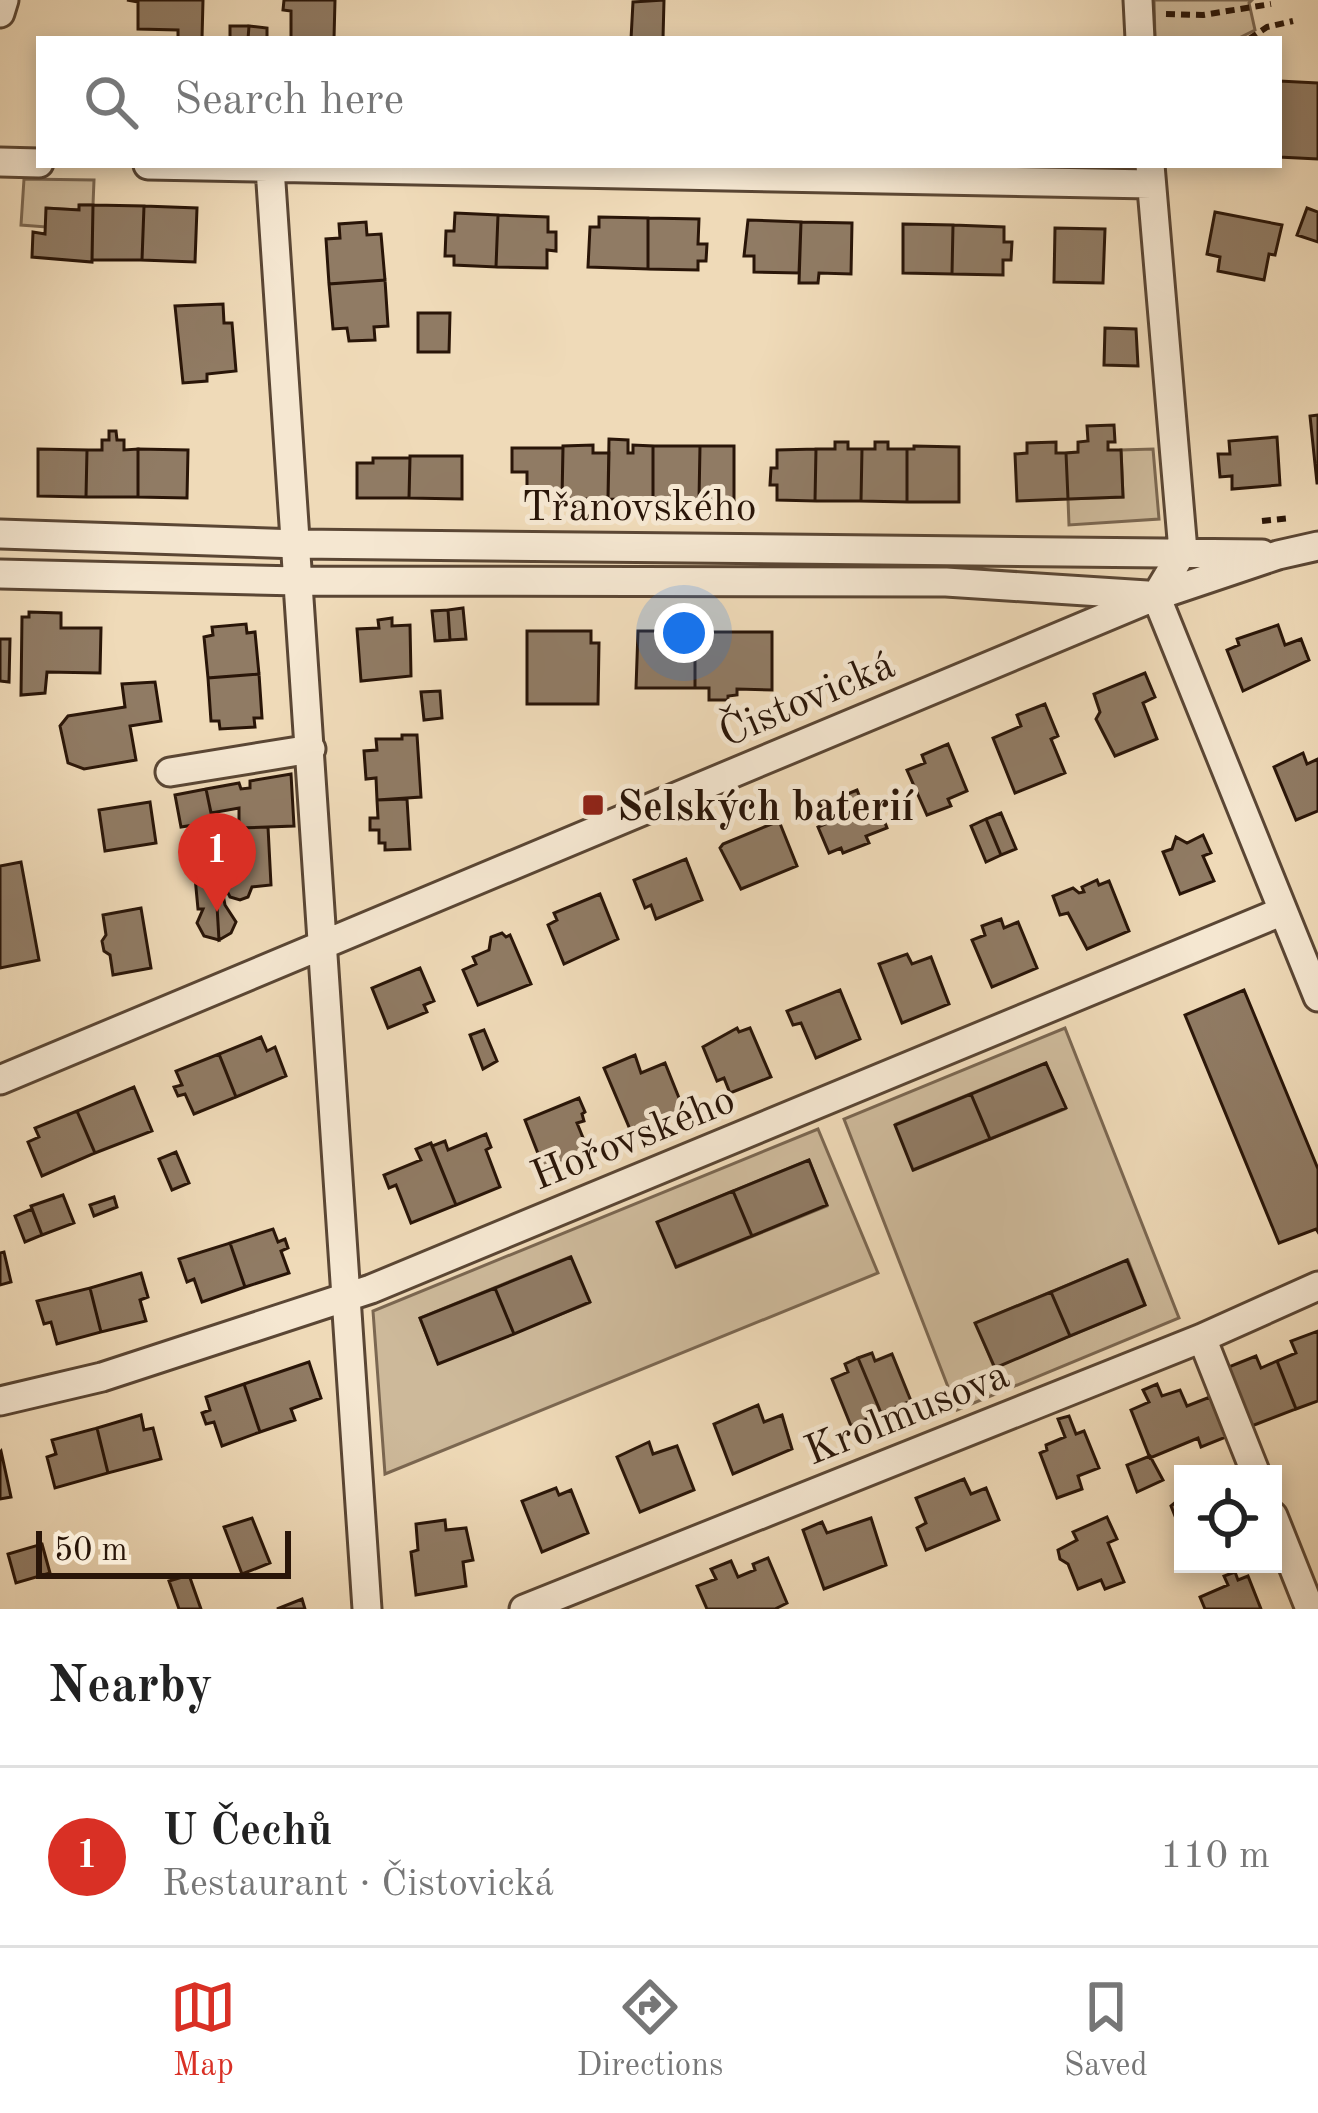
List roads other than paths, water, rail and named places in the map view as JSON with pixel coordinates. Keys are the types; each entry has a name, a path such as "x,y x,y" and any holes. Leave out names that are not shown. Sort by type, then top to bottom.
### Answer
{"street":[{"path":"0,13 4,0"},
{"path":"0,162 36,163"},
{"path":"368,1609 269,168 1150,175 1183,551 1156,596 1318,997"},
{"name":"Třanovského","path":"0,533 298,544 1278,555"},
{"name":"Čistovická","path":"0,1080 1156,596 1318,546"},
{"name":"Třanovského","path":"0,574 299,581 946,582 1156,596"},
{"path":"170,772 311,749"},
{"name":"Hořovského","path":"0,1401 102,1377 347,1297 1283,911"},
{"name":"Krolmusova","path":"524,1609 1202,1338 1318,1286"},
{"path":"1202,1338 1252,1465"},
{"path":"1282,1539 1310,1609"}],"place":[{"name":"Selských baterií","path":"593,805"},
{"name":"U Čechů","path":"217,912"}]}
